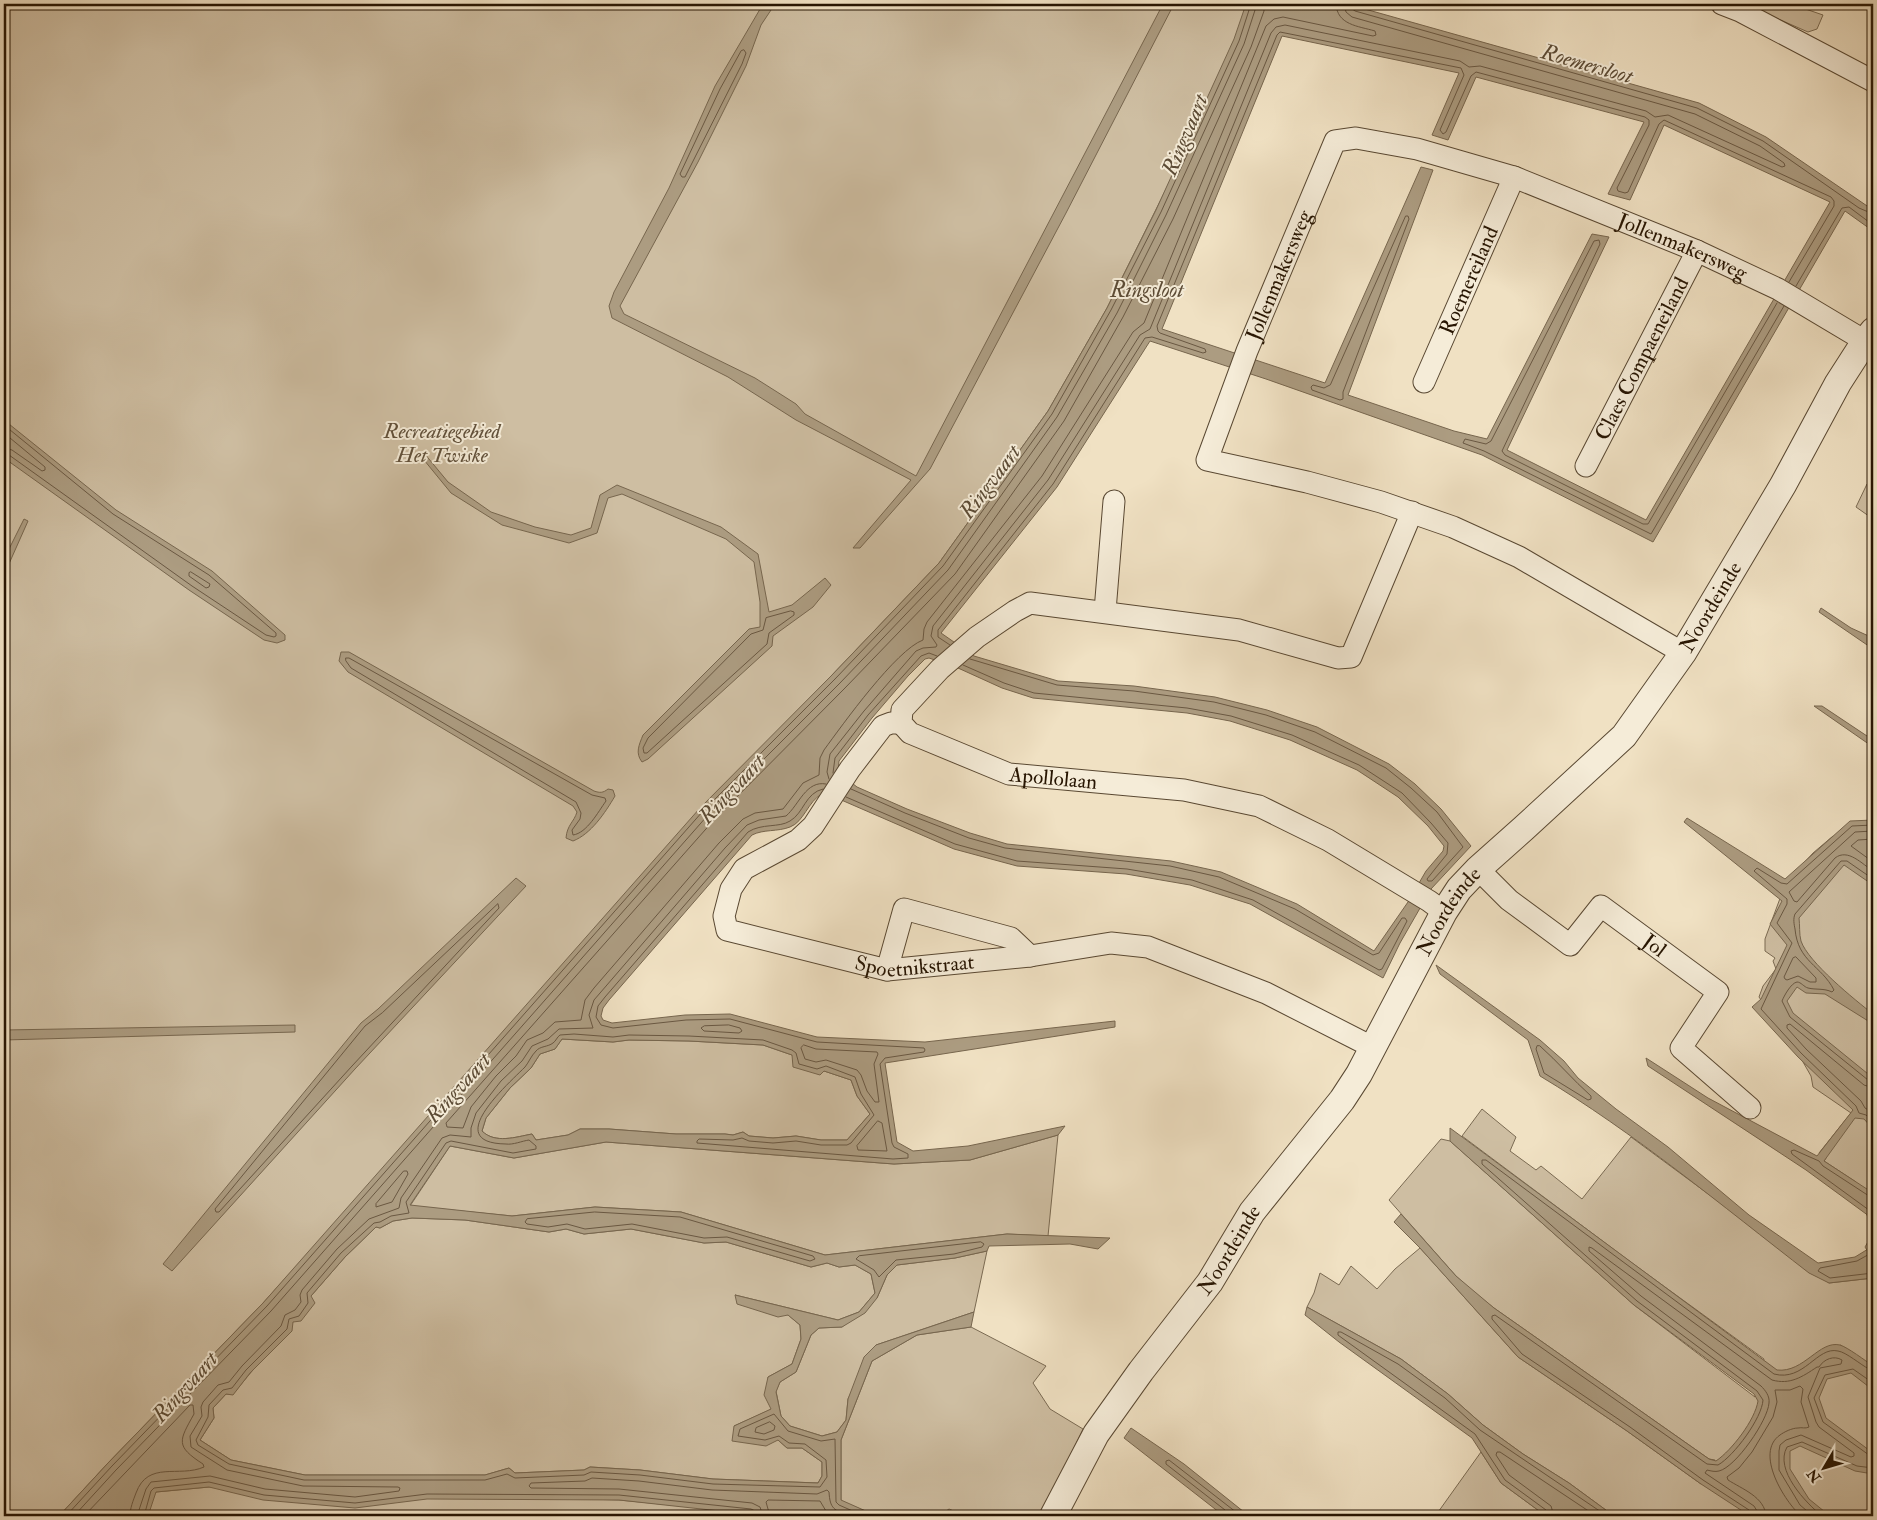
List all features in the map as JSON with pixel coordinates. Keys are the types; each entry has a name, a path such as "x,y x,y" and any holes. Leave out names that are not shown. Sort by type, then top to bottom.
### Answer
{"street":[{"path":"1722,4 1740,11 1873,81"},
{"name":"Jollenmakersweg","path":"1683,653 1519,557 1452,527 1412,512 1307,482 1207,460 1246,351 1335,141 1356,138 1398,145 1514,177 1697,251 1778,289 1869,336"},
{"name":"Roemereiland","path":"1424,382 1514,177"},
{"name":"Claes Compaeneiland","path":"1586,466 1697,251"},
{"name":"Noordeinde","path":"1053,1516 1096,1434 1141,1371 1210,1282 1252,1212 1342,1100 1359,1074 1374,1048 1436,906 1459,889 1478,869 1624,736 1683,653 1783,485 1838,383 1869,336"},
{"path":"1105,611 1114,501"},
{"path":"901,723 902,710 940,669 976,637 1030,603 1105,611 1239,630 1338,658 1350,657 1412,512"},
{"name":"Spoetnikstraat","path":"901,723 891,723 882,726 813,826 798,840 744,869 731,889 724,916 727,930 887,970 1030,956 1110,943 1148,947 1266,993 1374,1048"},
{"name":"Apollolaan","path":"901,723 910,733 1009,774 1184,790 1259,806 1328,840 1436,906"},
{"name":"Jol","path":"1478,869 1509,900 1570,945 1601,906 1718,992 1681,1048 1750,1108"},
{"path":"887,970 904,909 1011,938 1030,956"}],"green space":[{"name":"Recreatiegebied Het Twiske","path":"4,4 1258,4 1107,308 1048,411 939,563 832,675 263,1303 59,1516 4,1516"},
{"path":"1744,4 1791,4 1823,15 1817,29 1808,32"},
{"path":"1867,484 1873,487 1873,519 1856,507"},
{"path":"1873,833 1873,1233 1856,1182 1824,1161 1826,1158 1819,1153 1851,1113 1813,1087 1811,1076 1803,1062 1759,997 1763,986 1776,969 1773,961 1775,958 1765,951 1765,939 1782,893 1782,887 1813,853 1833,836 1835,838"},
{"path":"562,1039 613,1042 629,1040 689,1041 763,1045 792,1055 824,1071 851,1080 857,1096 870,1114 847,1140 821,1140 796,1136 773,1138 749,1136 743,1132 733,1135 676,1134 609,1129 580,1129 568,1135 536,1140 532,1134 513,1138 499,1138 487,1135 482,1131 486,1118 510,1088 531,1068 540,1054 555,1049"},
{"path":"1482,1109 1516,1137 1510,1151 1536,1170 1541,1166 1582,1199 1631,1137 1829,1283 1873,1278 1873,1366 1840,1345 1873,1367 1873,1516 1614,1516 1483,1425 1448,1394 1401,1359 1307,1307 1314,1293 1320,1273 1339,1285 1351,1266 1377,1289 1395,1269 1420,1248 1518,1357 1701,1484 1715,1460 1709,1459 1471,1290 1456,1276 1389,1200 1441,1139 1450,1141 1634,1305 1755,1397 1764,1359 1462,1136"},
{"path":"1058,1135 1048,1236 1007,1234 825,1255 681,1212 595,1207 512,1216 410,1206 450,1146 514,1158 606,1142 894,1164 970,1160"},
{"path":"412,1218 465,1220 549,1232 566,1229 584,1234 631,1229 704,1243 726,1242 811,1267 827,1263 839,1267 855,1265 871,1274 875,1293 859,1312 838,1320 735,1295 788,1315 800,1325 801,1339 792,1364 768,1377 772,1409 734,1426 778,1440 787,1448 802,1448 822,1462 822,1476 818,1483 713,1479 640,1470 590,1467 584,1470 515,1473 509,1468 485,1475 305,1475 231,1460 200,1440 214,1418 213,1408 226,1394 233,1394 293,1322 311,1296 345,1257 376,1227 380,1228 393,1221"},
{"path":"1873,1233 1873,1260 1865,1247"},
{"path":"987,1251 974,1312 876,1345 848,1399 846,1420 837,1432 822,1436 790,1426 781,1416 776,1391 780,1382 796,1372 811,1335 819,1328 842,1327 877,1298 887,1275 897,1265 955,1258"},
{"path":"971,1327 1046,1366 1033,1383 1050,1409 1083,1429 1041,1516 965,1516 949,1509 939,1516 877,1516 841,1501 841,1440 872,1361 917,1335"},
{"path":"1481,1452 1501,1483 1546,1516 1437,1516"},
{"path":"209,1487 619,1500 785,1516 141,1516 156,1492"}],"water":[{"path":"763,4 775,4 761,25 746,66 698,162 620,306 624,314 755,378 796,404 805,414 916,476 1163,4 1174,4 930,469 860,548 853,548 911,480 796,420 728,377 612,318 609,306 614,292 669,188 715,86"},
{"path":"1246,4 1347,4 1699,103 1766,137 1873,210 1873,231 1845,211 1653,542 1482,455 1266,379 1150,341 1057,487 941,633 974,656 1058,681 1134,686 1215,697 1267,710 1317,727 1389,764 1415,784 1441,809 1471,846 1431,889 1400,943 1383,978 1250,904 1190,885 1126,874 1017,866 954,849 839,799 822,794 813,801 799,821 790,827 752,835 609,1000 603,1008 601,1016 603,1020 612,1023 685,1015 730,1014 817,1037 925,1042 1115,1021 1115,1027 885,1063 897,1142 913,1151 968,1146 1065,1126 1058,1135 970,1160 894,1164 606,1142 514,1158 450,1146 410,1205 512,1216 595,1207 681,1212 825,1255 1007,1234 1110,1238 1098,1249 1070,1244 989,1246 987,1251 955,1258 897,1265 887,1275 877,1298 865,1313 842,1327 819,1328 811,1335 796,1372 780,1382 776,1392 781,1416 790,1426 822,1436 837,1432 846,1420 848,1399 864,1357 876,1345 974,1312 971,1327 917,1335 872,1361 841,1440 841,1500 877,1516 784,1516 619,1500 427,1499 355,1508 263,1500 209,1487 156,1492 148,1516 59,1516 263,1303 700,808 832,675 939,563 1048,411 1107,308 1156,210 1234,39","holes":["1282,36 1459,73 1432,135 1448,140 1476,77 1644,122 1608,194 1630,200 1664,125 1830,202 1646,520 1507,450 1609,237 1592,234 1487,439 1454,431 1348,395 1433,170 1421,167 1325,383 1162,329","929,658 958,668 1002,688 1033,698 1187,713 1230,721 1290,740 1357,770 1398,797 1428,826 1444,846 1443,851 1426,871 1408,902 1374,951 1297,904 1221,872 1171,861 1007,844 970,833 907,809 857,787 838,772 839,761 872,718 925,659","562,1039 613,1042 629,1040 689,1041 763,1045 792,1055 793,1067 820,1075 824,1071 851,1080 857,1096 870,1114 847,1140 821,1140 796,1136 773,1138 749,1136 743,1132 733,1135 676,1134 609,1129 580,1129 568,1135 536,1140 532,1134 513,1138 499,1138 487,1135 482,1131 486,1118 510,1088 531,1068 540,1054 555,1049","412,1218 465,1220 549,1232 566,1229 584,1234 631,1229 704,1243 726,1242 811,1267 827,1263 839,1267 855,1265 871,1274 875,1293 859,1312 838,1320 735,1295 737,1304 778,1317 788,1315 800,1325 801,1339 792,1364 768,1377 764,1395 771,1409 734,1426 732,1441 766,1446 778,1440 787,1448 802,1448 822,1462 822,1476 818,1483 713,1479 640,1470 590,1467 584,1470 515,1473 509,1468 485,1475 305,1475 231,1460 200,1440 214,1418 213,1408 226,1394 233,1395 250,1373 292,1331 293,1322 301,1321 315,1303 311,1296 345,1257 376,1227 380,1228 393,1221"]},
{"path":"4,420 116,510 212,571 285,635 285,640 277,643 264,640 189,590 4,458"},
{"path":"424,453 448,482 491,512 535,527 571,535 591,528 600,495 617,485 721,527 758,554 769,612 792,605 825,578 831,585 813,607 773,636 772,646 648,759 642,762 638,752 643,735 749,629 760,627 760,602 754,562 726,539 622,494 608,498 597,533 569,543 502,525 451,493 424,460"},
{"path":"24,519 28,521 4,575 4,559"},
{"path":"1821,608 1851,628 1873,638 1873,649 1819,612"},
{"path":"341,652 349,652 594,791 613,790 615,796 592,828 573,841 566,838 577,812 573,806 348,672 339,661"},
{"path":"1814,706 1822,706 1873,740 1873,747"},
{"path":"1687,818 1785,879 1850,821 1873,820 1873,885 1844,865 1799,918 1800,938 1805,950 1822,970 1873,1014 1873,1024 1825,994 1806,993 1797,987 1787,1001 1793,1013 1873,1078 1873,1129 1864,1119 1855,1118 1824,1161 1873,1193 1873,1219 1806,1170 1648,1066 1646,1058 1708,1098 1817,1156 1853,1110 1798,1057 1752,1007 1761,999 1787,945 1770,924 1782,901 1684,822"},
{"path":"516,878 526,886 355,1069 172,1271 163,1264 361,1023"},
{"path":"1436,965 1540,1040 1564,1061 1578,1078 1616,1109 1668,1147 1749,1215 1818,1263 1855,1257 1873,1246 1873,1278 1829,1283 1809,1273 1644,1145 1540,1076 1528,1040 1440,974"},
{"path":"295,1025 295,1032 4,1040 4,1030"},
{"path":"1450,1128 1777,1370 1787,1370 1795,1367 1825,1347 1832,1345 1843,1346 1873,1366 1873,1390 1851,1373 1827,1379 1819,1398 1826,1418 1873,1453 1873,1474 1855,1471 1800,1446 1790,1451 1790,1469 1809,1499 1830,1516 1750,1516 1518,1357 1420,1248 1394,1222 1401,1214 1456,1276 1494,1308 1709,1459 1716,1461 1736,1442 1748,1425 1758,1401 1754,1394 1634,1305 1450,1141"},
{"path":"1307,1307 1401,1359 1448,1394 1483,1425 1614,1516 1546,1516 1501,1483 1472,1438 1339,1342 1305,1315"},
{"path":"1131,1428 1184,1464 1249,1516 1224,1516 1124,1438"}],"water label":[{"name":"Roemersloot","path":"1587,64"},
{"name":"Ringvaart","path":"1185,135"},
{"name":"Ringsloot","path":"1147,290"},
{"name":"Ringvaart","path":"990,482"},
{"name":"Ringvaart","path":"732,789"},
{"name":"Ringvaart","path":"458,1088"},
{"name":"Ringvaart","path":"185,1387"}]}
